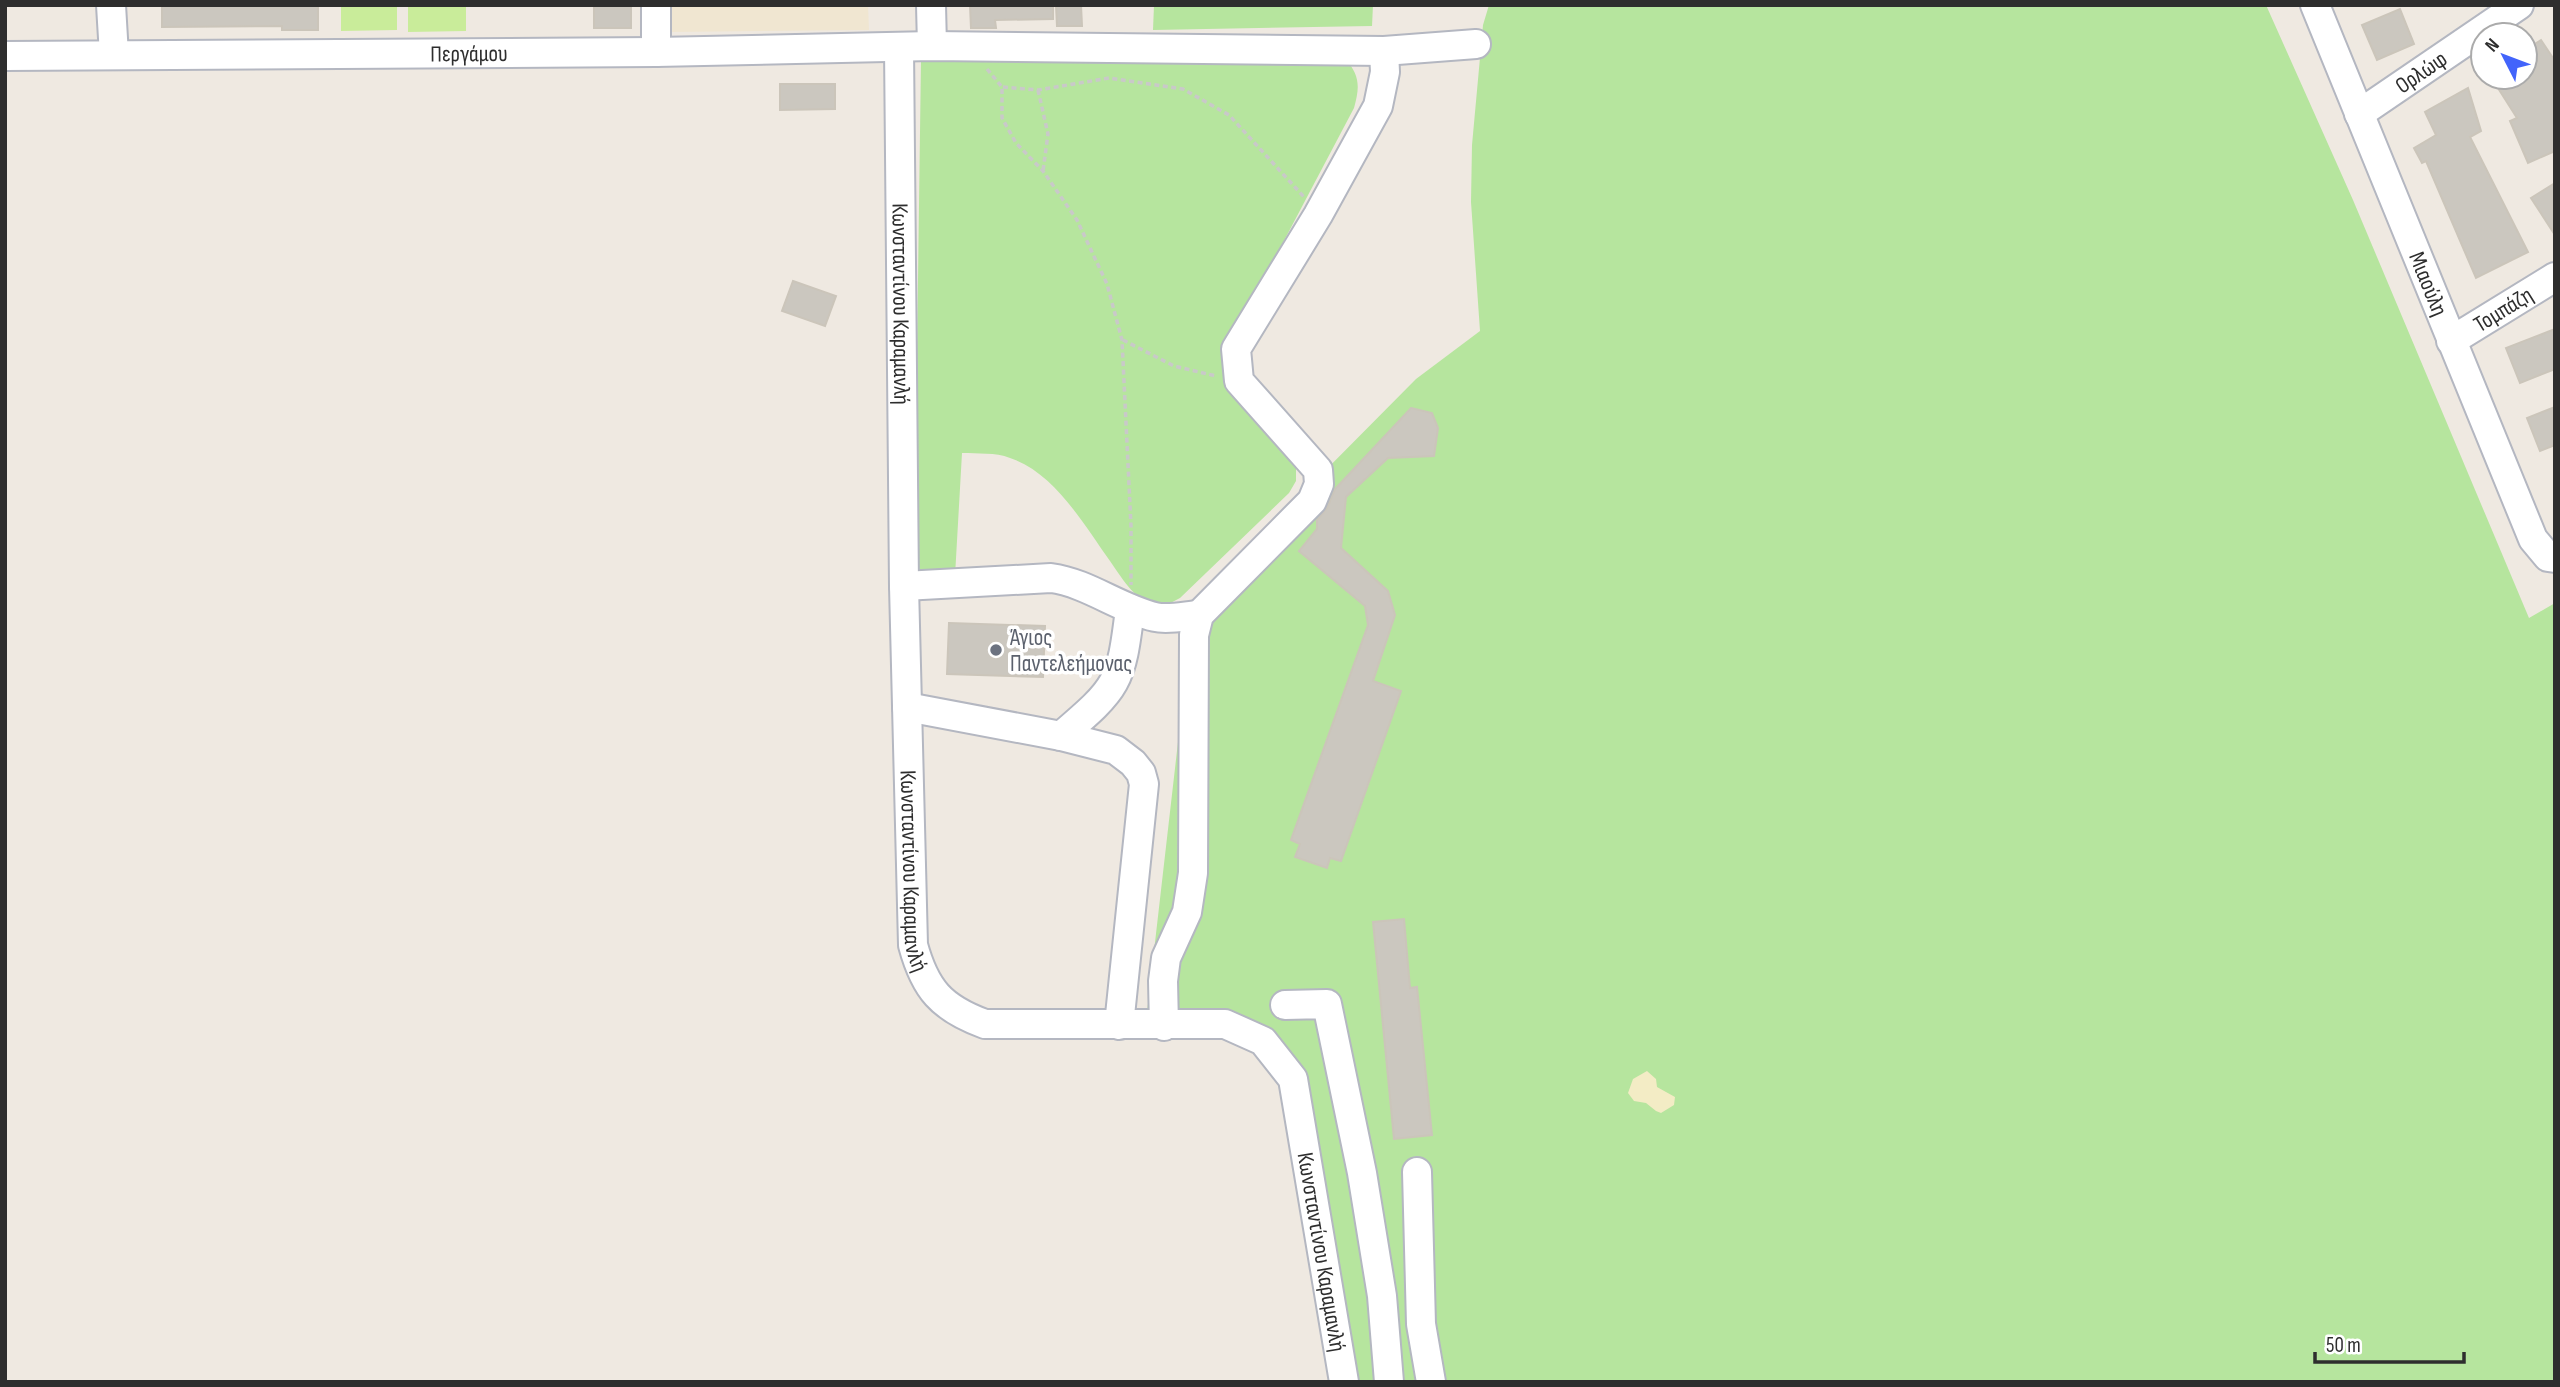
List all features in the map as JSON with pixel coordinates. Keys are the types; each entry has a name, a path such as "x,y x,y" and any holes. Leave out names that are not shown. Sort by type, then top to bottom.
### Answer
{"street":[{"path":"111,5 114,55"},
{"path":"656,5 656,52"},
{"path":"931,5 932,46"},
{"name":"Μιαούλη","path":"2315,5 2533,539 2552,557"},
{"name":"Ορλώφ","path":"2359,114 2519,5"},
{"name":"Περγάμου","path":"5,56 656,52 932,46 1384,51 1476,44"},
{"name":"Κωνσταντίνου Καραμανλή","path":"899,47 906,707 912,945 921,975 938,997 958,1014 985,1024 1225,1024 1246,1031 1263,1041 1293,1079 1344,1382"},
{"path":"1164,1026 1163,981 1166,958 1187,912 1193,873 1194,635 1199,615 1312,501 1320,484 1318,470 1239,381 1236,349 1318,215 1378,106 1385,72 1384,51"},
{"name":"Τομπάζη","path":"2451,341 2555,277"},
{"path":"904,586 1051,578 1072,581 1130,609 1157,618 1199,615"},
{"path":"1061,736 1098,704 1115,683 1124,661 1130,609"},
{"path":"906,707 1061,736 1116,750 1141,773 1144,785 1119,1025"},
{"path":"1285,1005 1327,1004 1364,1187 1382,1296 1389,1382"},
{"path":"1417,1172 1421,1324 1431,1382"}],"path":[{"path":"967,47 1002,87 1002,118 1016,143 1042,171 1077,220 1095,254 1122,340 1131,526 1130,609"},
{"path":"1002,87 1038,90 1109,78 1183,89 1228,115 1291,180 1318,215"},
{"path":"1038,90 1048,134 1042,171"},
{"path":"1122,340 1174,366 1239,381"}],"shaded area":[{"path":"670,5 868,5 869,30 670,32"}],"green space":[{"path":"341,5 397,5 397,30 341,31"},
{"path":"408,5 466,5 466,31 408,32"},
{"path":"1154,5 1373,5 1372,26 1153,30"},
{"path":"1489,5 2266,5 2353,200 2529,618 2555,603 2555,1382 1357,1382 1272,1032 1147,1012 1194,603 1416,379 1480,331 1471,202 1472,145 1483,25"},
{"path":"1345,58 1354,70 1357,82 1354,108 1258,290 1227,337 1222,353 1222,368 1229,385 1296,467 1296,481 1289,493 1180,598 1159,609 1131,589 1079,517 1041,475 1004,456 962,453 955,576 914,574 921,59"}],"sand":[{"path":"1647,1071 1656,1079 1657,1087 1675,1097 1674,1105 1661,1113 1646,1103 1634,1101 1628,1093 1633,1079"}],"building":[{"path":"162,5 318,5 318,30 282,30 282,26 162,27"},
{"path":"594,5 631,5 631,28 594,28"},
{"path":"970,5 1053,5 1053,19 995,20 996,28 971,28"},
{"path":"1056,5 1081,5 1082,26 1057,26"},
{"path":"2400,9 2414,44 2377,60 2362,25"},
{"path":"2541,40 2555,61 2555,151 2528,163 2510,121 2517,118 2500,91 2539,91"},
{"path":"780,84 835,84 835,109 780,110"},
{"path":"2468,88 2481,131 2470,137 2528,252 2476,278 2426,161 2422,163 2414,148 2436,135 2425,112"},
{"path":"2555,183 2555,235 2531,198"},
{"path":"793,281 836,296 825,326 782,311"},
{"path":"2555,329 2555,369 2520,383 2506,348"},
{"path":"2555,407 2555,445 2540,451 2527,418"},
{"path":"1411,408 1432,413 1438,428 1434,456 1388,458 1346,497 1341,548 1388,591 1395,615 1373,681 1401,691 1341,861 1330,858 1327,868 1295,857 1300,844 1291,840 1368,625 1365,606 1299,551 1317,529 1317,520 1327,508 1335,489"},
{"name":"Άγιος Παντελεήμονας","path":"949,623 1045,626 1043,677 947,674"},
{"path":"1404,919 1410,988 1417,987 1432,1135 1394,1139 1373,922"}],"place":[{"name":"Άγιος Παντελεήμονας","path":"996,650"}]}
